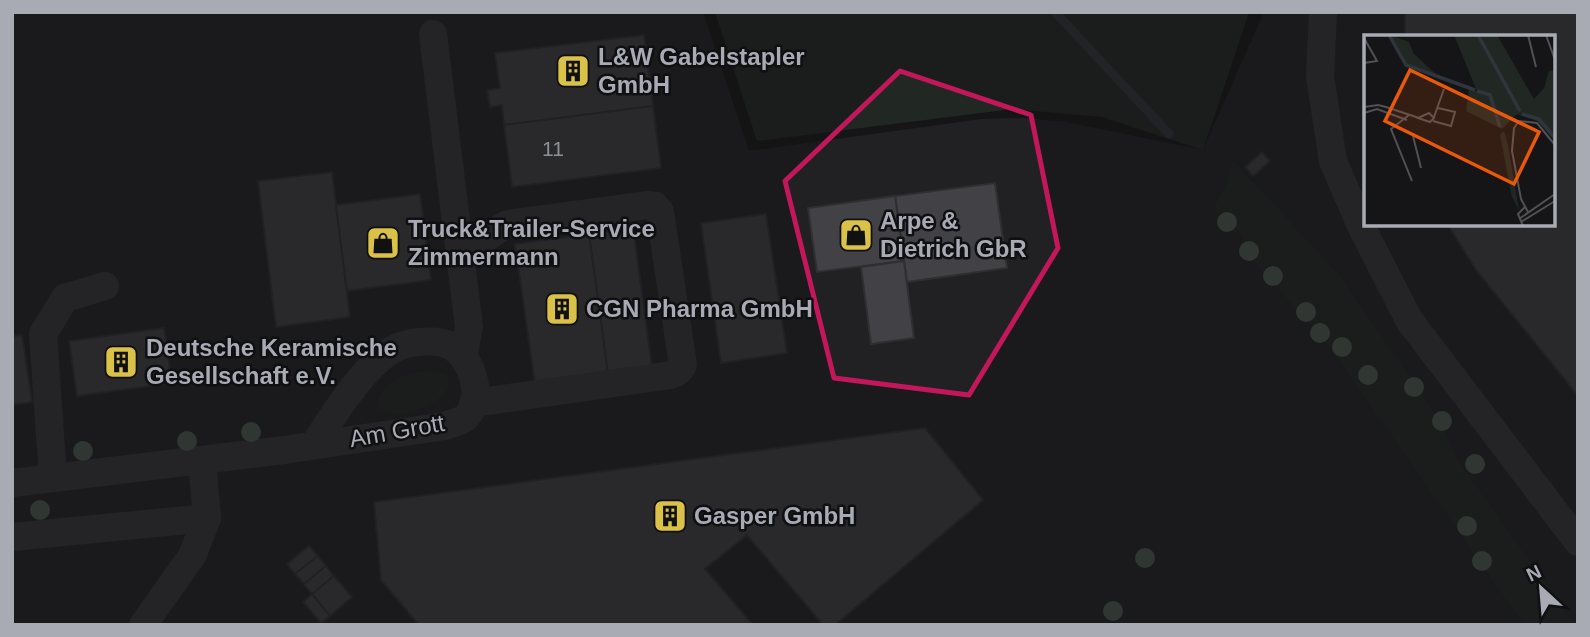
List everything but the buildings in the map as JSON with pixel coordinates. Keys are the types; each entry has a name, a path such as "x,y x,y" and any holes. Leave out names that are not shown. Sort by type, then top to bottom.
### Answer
{"street":[{"path":"1323,12 1320,76 1333,161 1361,226 1409,320 1578,542"},
{"path":"433,34 470,327 463,357"},
{"path":"460,250 480,245 496,230 508,224 655,206 660,212 683,365 671,375 473,403"},
{"path":"53,478 43,334 65,298 105,286"},
{"name":"Am Grott","path":"12,483 202,460 314,445 445,426 465,418 473,403 475,385 472,372 463,357 450,345 425,341 398,347 379,360 339,406 314,445"},
{"path":"143,625 192,556 207,518 202,460"},
{"path":"12,537 207,518"}],"highlighted area":[{"path":"900,71 1031,115 1058,248 969,395 834,378 785,181"}],"shaded area":[{"path":"12,12 703,12 749,151 981,119 1022,118 1066,122 1203,150 1264,12 1578,12 1578,625 12,625"},
{"path":"715,12 1249,12 1203,150 1102,117 1013,109 757,141"},
{"path":"1233,160 1339,275 1441,422 1457,459 1575,625 1524,625 1327,343 1257,266 1239,231 1215,211"},
{"path":"431,371 446,374 450,385 427,406 407,413 386,411 377,407 384,391 397,380 414,373"}],"waterway":[{"path":"1055,12 1169,134"}],"place":[{"name":"L&W Gabelstapler GmbH","path":"573,71"},
{"name":"Arpe & Dietrich GbR","path":"856,235"},
{"name":"Truck&Trailer-Service Zimmermann","path":"383,243"},
{"name":"CGN Pharma GmbH","path":"562,309"},
{"name":"Deutsche Keramische Gesellschaft e.V.","path":"121,362"},
{"name":"Gasper GmbH","path":"670,516"}]}
